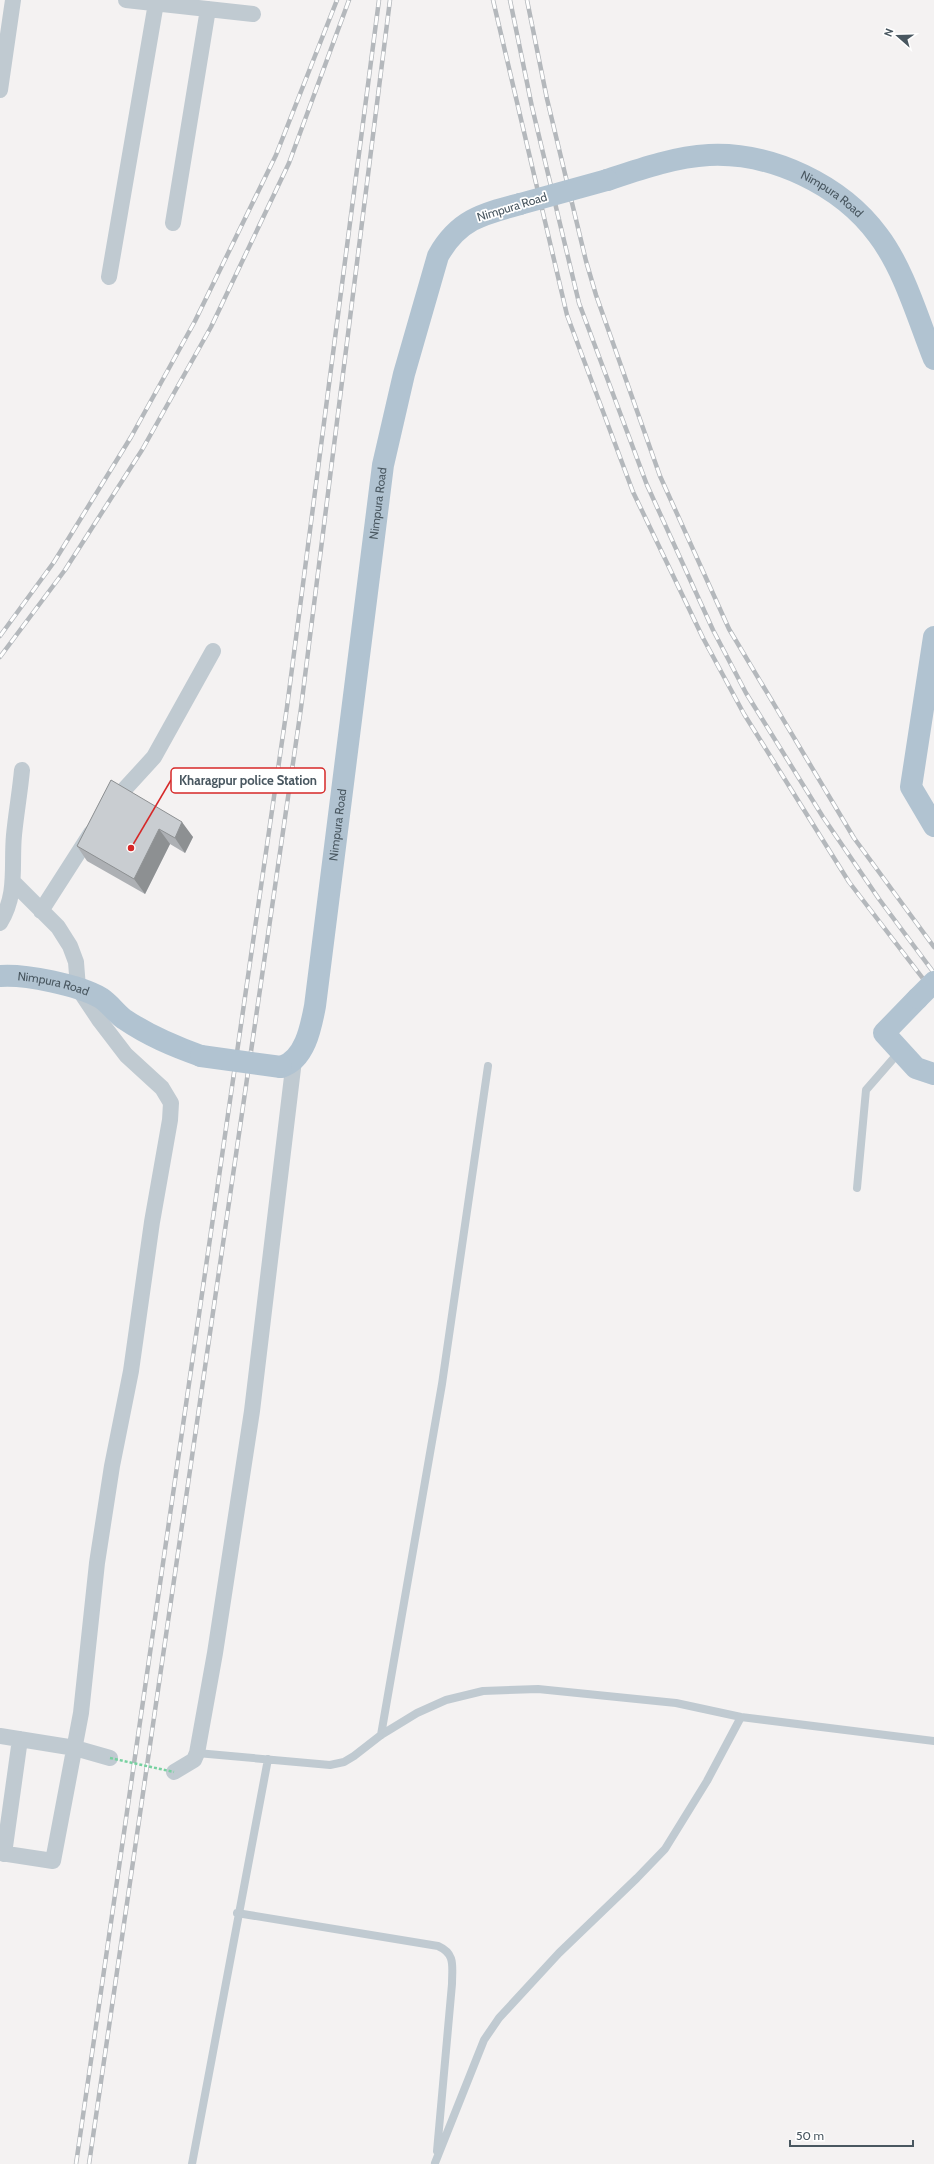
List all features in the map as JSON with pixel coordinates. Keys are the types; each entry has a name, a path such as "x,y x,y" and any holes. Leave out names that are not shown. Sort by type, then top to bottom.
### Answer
{"main road":[{"name":"Nimpura Road","path":"0,976 13,975 78,988 102,999 119,1015 144,1033 169,1045 201,1056 287,1064 300,1052 311,1023 315,1006 382,472 404,374 438,256 446,241 467,222 487,213 607,180 662,163 709,155 751,157 794,171 829,189 855,210 878,235 897,266 934,358"},
{"path":"934,637 911,787 934,826"},
{"path":"934,982 884,1033 916,1068 934,1074"}],"street":[{"path":"0,90 5,19 13,0"},
{"path":"126,0 253,14"},
{"path":"109,277 156,3"},
{"path":"173,223 208,9"},
{"path":"41,911 100,819 154,756 213,651"},
{"path":"0,923 10,900 14,883 14,836 22,770"},
{"path":"14,883 58,928 70,946 76,962 78,988 100,1021 126,1055 162,1088 171,1102 170,1120 152,1222 131,1371 112,1466 97,1563 81,1713 53,1861 2,1854 20,1739"},
{"path":"174,1772 194,1760 197,1753 216,1653 252,1411 287,1064"},
{"path":"0,1736 75,1748 110,1758"}],"lane":[{"path":"857,1188 866,1090 900,1051"},
{"path":"381,1735 442,1384 488,1066"},
{"path":"197,1753 330,1765 344,1762 381,1735 417,1713 446,1700 483,1691 538,1689 676,1703 740,1717 934,1740"},
{"path":"435,2163 484,2040 499,2018 559,1953 637,1878 664,1849 708,1781 740,1717"},
{"path":"192,2164 237,1913 268,1759"},
{"path":"237,1913 438,1946 446,1950 451,1956 452,1984 435,2163"}],"path":[{"path":"110,1758 174,1772"}],"building":[{"path":"111,780 182,822 175,838 159,829 134,879 77,846"}],"railway":[{"path":"0,636 54,562 131,437 195,321 276,155 337,0"},
{"path":"0,657 65,570 142,450 211,327 289,163 349,0"},
{"path":"76,2164 287,707 379,0"},
{"path":"89,2164 301,708 390,0"},
{"path":"493,0 567,315 633,492 703,638 744,714 849,882 934,993"},
{"path":"510,0 532,107 579,303 647,485 713,630 746,693 823,817 879,899 934,973"},
{"path":"527,0 547,99 586,261 596,295 660,476 729,629 854,838 934,947"}],"place":[{"name":"Kharagpur police Station","path":"131,848"}]}
